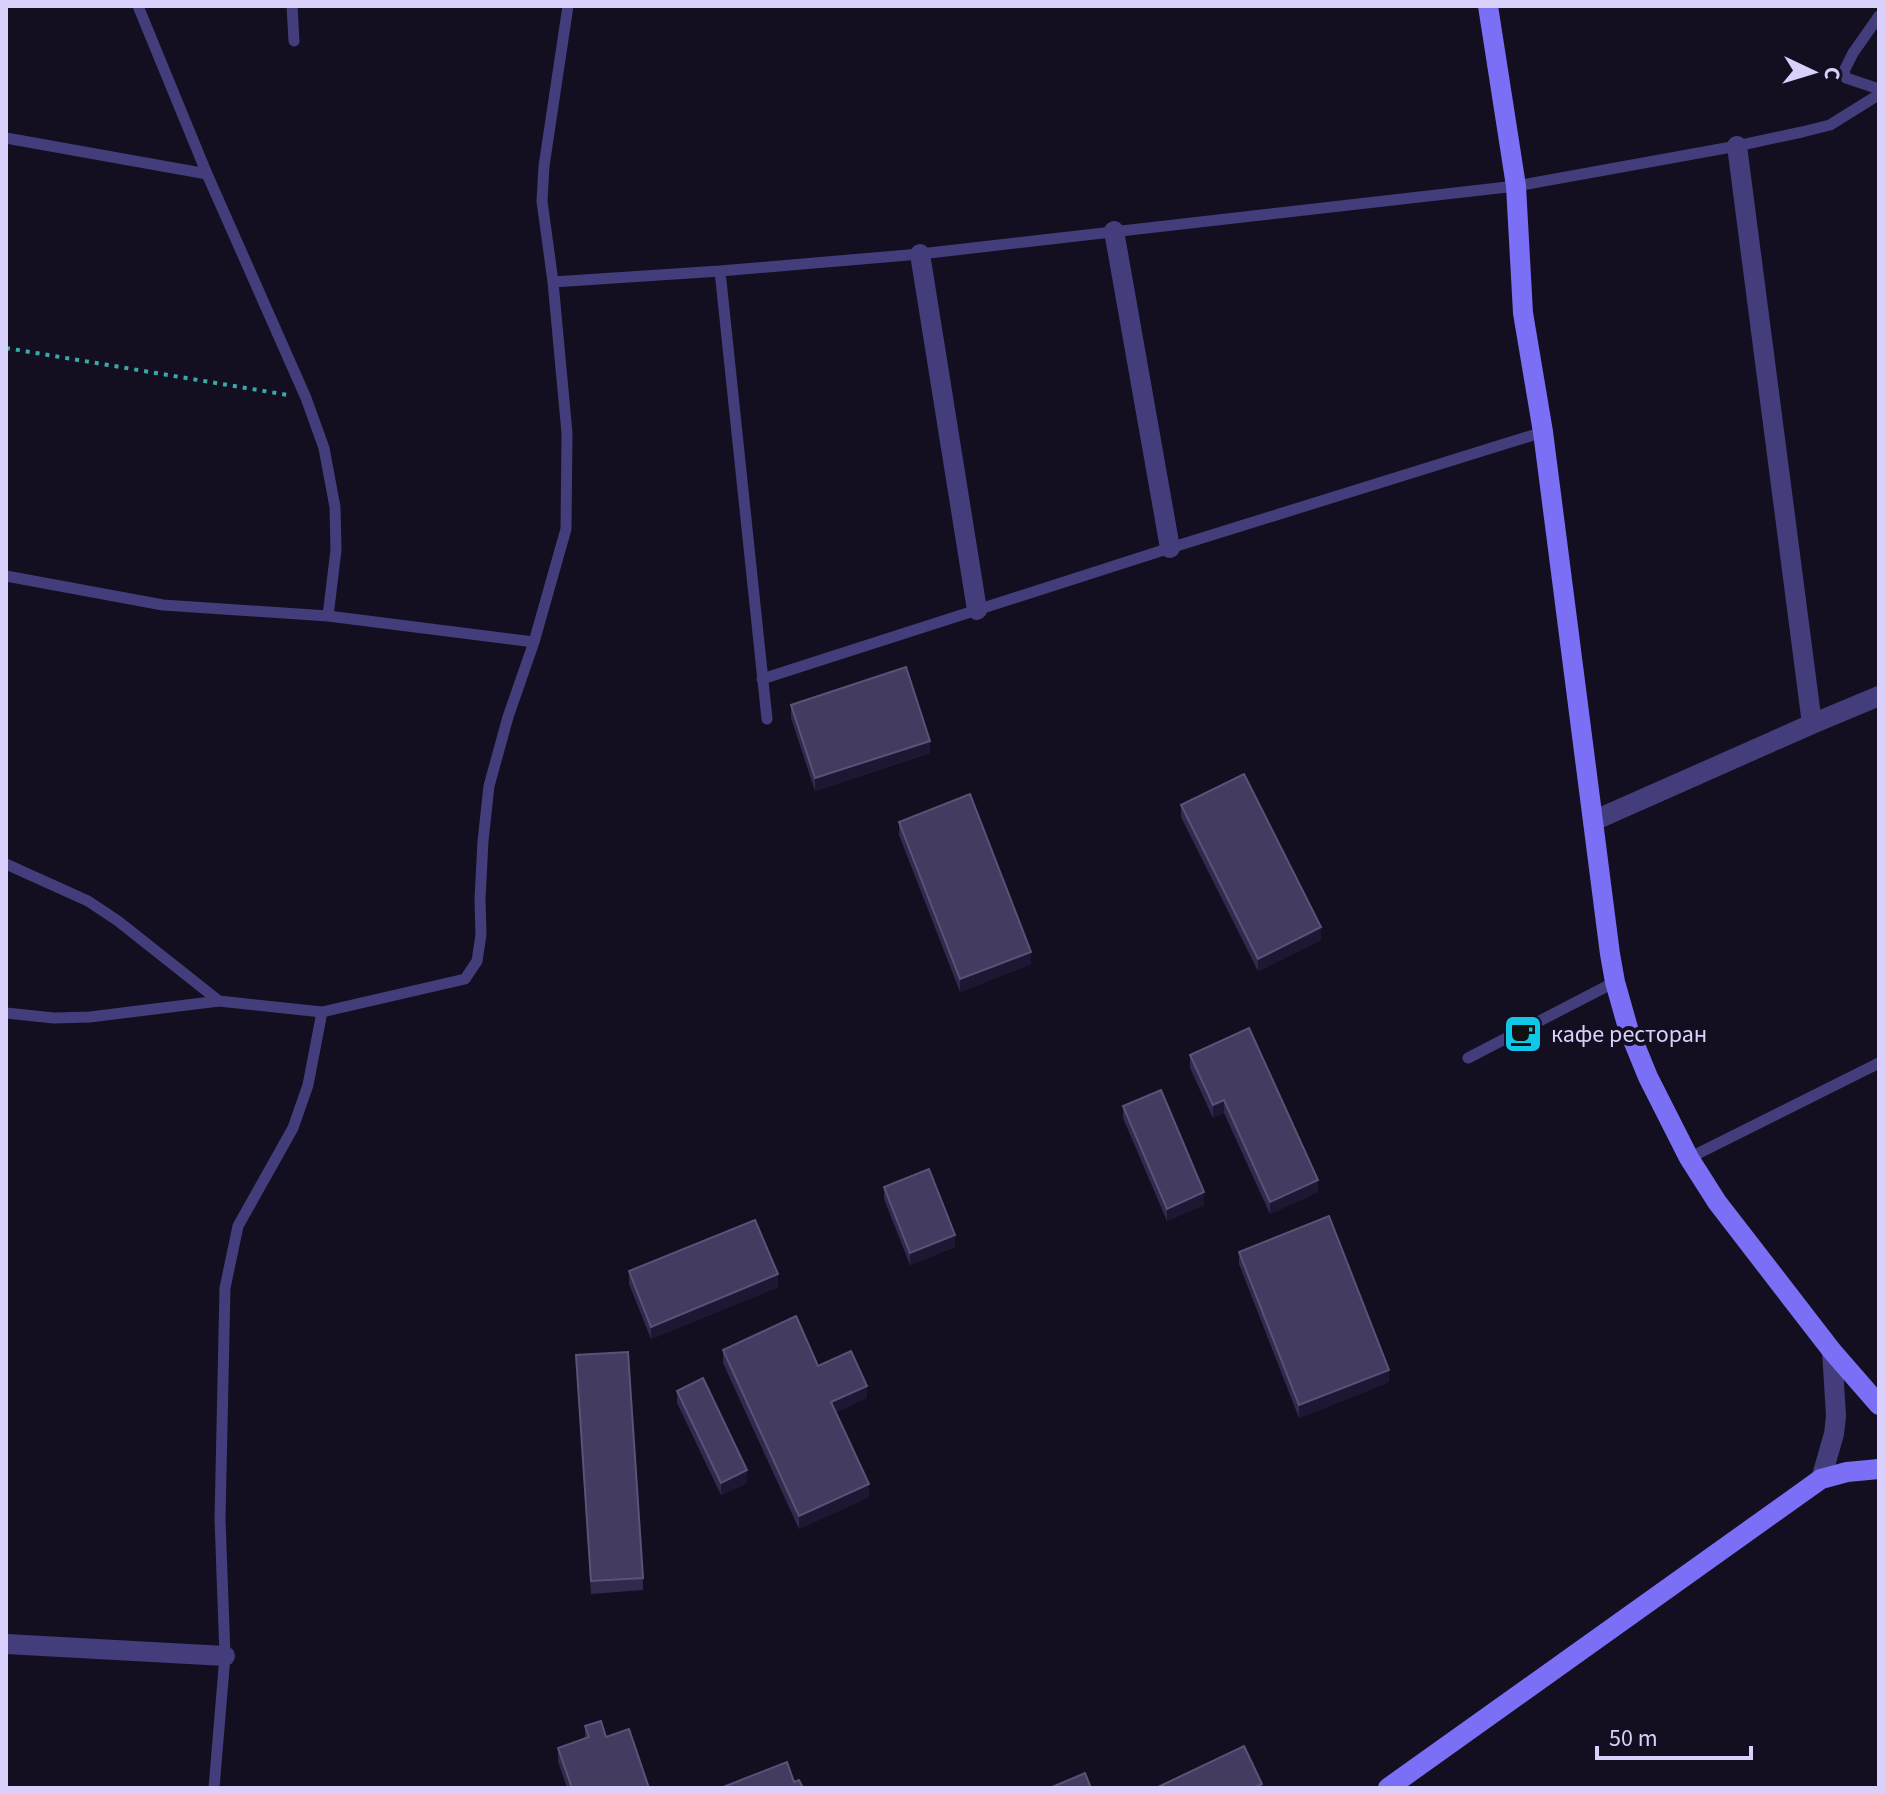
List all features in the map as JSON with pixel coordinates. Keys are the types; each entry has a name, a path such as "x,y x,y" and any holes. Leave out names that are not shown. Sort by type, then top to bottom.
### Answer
{"main road":[{"path":"1488,6 1516,186 1523,313 1543,432 1615,982 1628,1028 1648,1077 1689,1158 1717,1202 1832,1351 1879,1405"},
{"path":"1388,1788 1821,1479 1847,1472 1879,1469"}],"street":[{"path":"1737,146 1812,724"},
{"path":"1114,231 1170,548"},
{"path":"920,254 977,610"},
{"path":"1593,821 1879,696"},
{"path":"1821,1479 1836,1416 1832,1351"},
{"path":"6,1644 225,1656"}],"lane":[{"path":"138,6 207,174 306,398 324,448 335,507 336,550 328,616"},
{"path":"292,6 294,41"},
{"path":"6,1013 54,1018 90,1017 219,1001 322,1012 465,979 477,961 489,786 566,529 567,433 542,201 544,166 568,6"},
{"path":"1875,91 1846,78 1844,71 1879,16"},
{"path":"553,282 920,254 1516,186 1737,146 1830,125 1875,91"},
{"path":"1875,91 1879,109"},
{"path":"6,138 207,174"},
{"path":"720,271 767,719"},
{"path":"762,679 1543,432"},
{"path":"6,576 163,605 328,616 534,642"},
{"path":"6,864 88,901 219,1001"},
{"path":"1468,1058 1615,982"},
{"path":"214,1788 225,1656 220,1519 225,1288 238,1226 293,1128 303,1100 322,1012"},
{"path":"1689,1158 1879,1063"}],"path":[{"path":"6,348 306,398"}],"building":[{"path":"906,667 930,741 815,778 791,705"},
{"path":"1244,774 1321,927 1258,959 1181,805"},
{"path":"970,794 1031,952 960,979 899,822"},
{"path":"1249,1028 1318,1180 1270,1202 1224,1100 1213,1105 1190,1055"},
{"path":"1161,1090 1204,1192 1167,1209 1123,1106"},
{"path":"929,1169 955,1235 910,1253 884,1187"},
{"path":"1329,1216 1389,1370 1299,1405 1239,1252"},
{"path":"755,1220 778,1274 651,1327 629,1271"},
{"path":"796,1316 818,1366 851,1351 867,1386 831,1402 869,1484 799,1516 723,1350"},
{"path":"628,1352 643,1578 591,1581 576,1355"},
{"path":"703,1378 747,1470 721,1483 677,1391"},
{"path":"601,1721 606,1737 629,1729 649,1788 572,1788 558,1748 589,1737 585,1726"},
{"path":"1244,1746 1262,1784 1254,1788 1156,1788"},
{"path":"787,1762 794,1782 799,1780 803,1788 723,1787"},
{"path":"1085,1773 1091,1788 1050,1788"}],"place":[{"name":"кафе ресторан","path":"1523,1034"}]}
